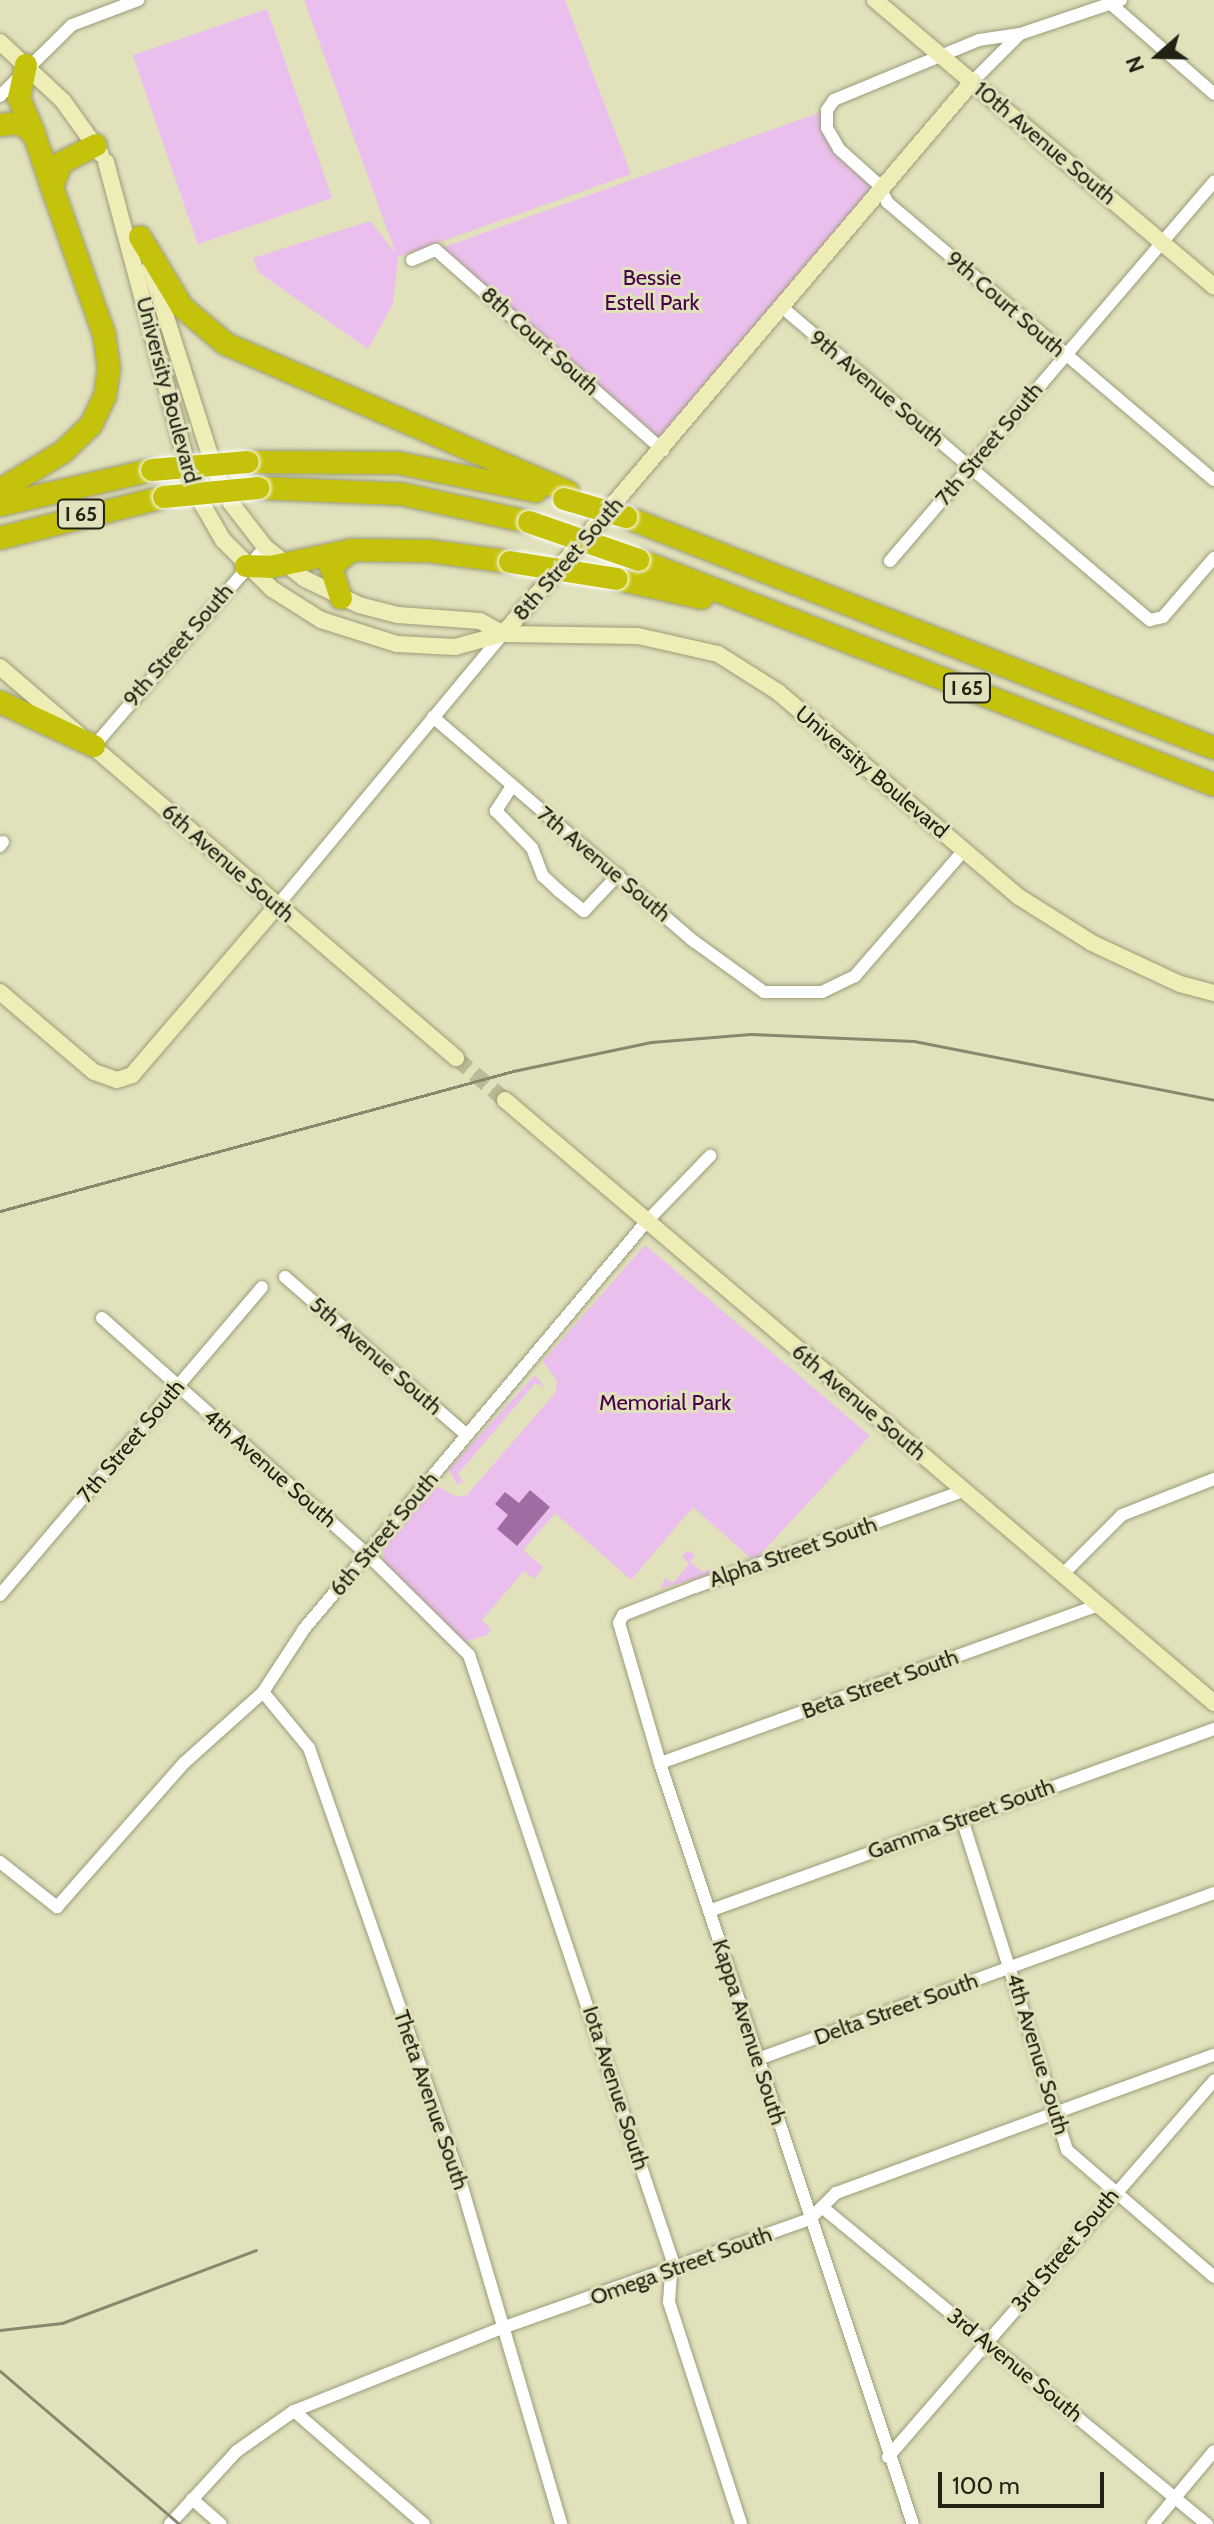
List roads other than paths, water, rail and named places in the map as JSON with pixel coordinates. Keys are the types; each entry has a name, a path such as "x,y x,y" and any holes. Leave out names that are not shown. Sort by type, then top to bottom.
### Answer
{"highway":[{"path":"0,490 63,452 91,425 105,396 109,369 104,334 19,98 26,65"},
{"path":"0,125 20,123 34,134"},
{"path":"52,187 61,163 101,153"},
{"path":"140,237 182,307 226,344 566,496"},
{"name":"I 65","path":"0,505 152,470 248,462 398,463 566,496 727,556 1214,748"},
{"name":"I 65","path":"0,538 164,497 259,488 401,494 529,522 639,560 1214,785"},
{"path":"246,566 284,564 352,550 429,551 617,579 820,631"},
{"path":"341,598 331,567 352,550"},
{"path":"0,702 94,746"}],"main road":[{"name":"10th Avenue South","path":"875,0 1214,286"},
{"name":"University Boulevard","path":"0,42 76,115 101,153 140,237 214,468 231,503 265,547 284,564 341,598 398,615 480,621 503,634"},
{"name":"8th Street South","path":"503,634 663,450 973,81"},
{"name":"University Boulevard","path":"101,153 190,480 212,524 246,566 304,611 377,640 455,647 503,634 648,637 728,658 769,685 1019,897 1092,943 1180,984 1214,993"},
{"name":"6th Avenue South","path":"0,667 456,1058"},
{"name":"8th Street South","path":"0,992 94,1072 117,1080 132,1075 277,906"},
{"name":"6th Avenue South","path":"505,1100 1214,1703"}],"street":[{"path":"0,96 26,65 72,25 138,0"},
{"path":"941,57 979,40 1020,34 1116,2 1214,94"},
{"name":"8th Street South","path":"973,81 1020,34"},
{"name":"9th Court South","path":"941,57 834,100 827,110 835,144 883,191 887,202 1214,480"},
{"name":"7th Street South","path":"890,561 1214,182"},
{"name":"8th Court South","path":"412,260 436,250 663,450"},
{"name":"9th Avenue South","path":"783,308 1156,621 1214,558"},
{"name":"9th Street South","path":"94,746 265,547"},
{"name":"8th Street South","path":"277,906 503,634"},
{"name":"7th Avenue South","path":"433,717 736,976 764,992 783,995 822,992 855,976 964,850"},
{"path":"512,786 497,805 498,818 532,848 543,876 559,891 584,911 618,875"},
{"name":"6th Street South","path":"0,1862 57,1907 184,1763 263,1692 304,1629 647,1221 710,1156"},
{"name":"5th Avenue South","path":"285,1277 467,1435"},
{"name":"7th Street South","path":"0,1595 262,1287"},
{"name":"4th Avenue South","path":"102,1318 367,1554 469,1655"},
{"path":"1063,1574 1122,1515 1214,1479"},
{"name":"Alpha Street South","path":"623,1615 963,1491"},
{"name":"Beta Street South","path":"660,1763 1100,1605"},
{"name":"Kappa Avenue South","path":"623,1615 619,1623 660,1763 913,2524"},
{"name":"Iota Avenue South","path":"469,1655 672,2259 669,2302 741,2524"},
{"name":"Theta Avenue South","path":"263,1692 309,1748 460,2180 502,2312 502,2328 561,2524"},
{"name":"Gamma Street South","path":"709,1911 1214,1729"},
{"name":"4th Avenue South","path":"962,1819 1070,2155 1214,2277"},
{"name":"Delta Street South","path":"758,2059 1214,1893"},
{"name":"Omega Street South","path":"172,2522 237,2451 294,2411 502,2328 810,2219 836,2193 1214,2055"},
{"name":"3rd Street South","path":"887,2452 988,2342 1113,2192 1214,2081"},
{"name":"3rd Avenue South","path":"822,2207 1207,2524"},
{"path":"294,2411 424,2524"},
{"path":"1153,2524 1214,2451"},
{"path":"192,2499 221,2524"}],"tunnel":[{"path":"456,1058 505,1100"}],"railway":[{"path":"0,1211 513,1071 651,1042 751,1034 914,1041 1214,1100"},
{"path":"0,2330 62,2323 256,2250"},
{"path":"0,2371 179,2524"}],"park label":[{"name":"Bessie Estell Park","path":"652,290"},
{"name":"Memorial Park","path":"665,1403"}]}
